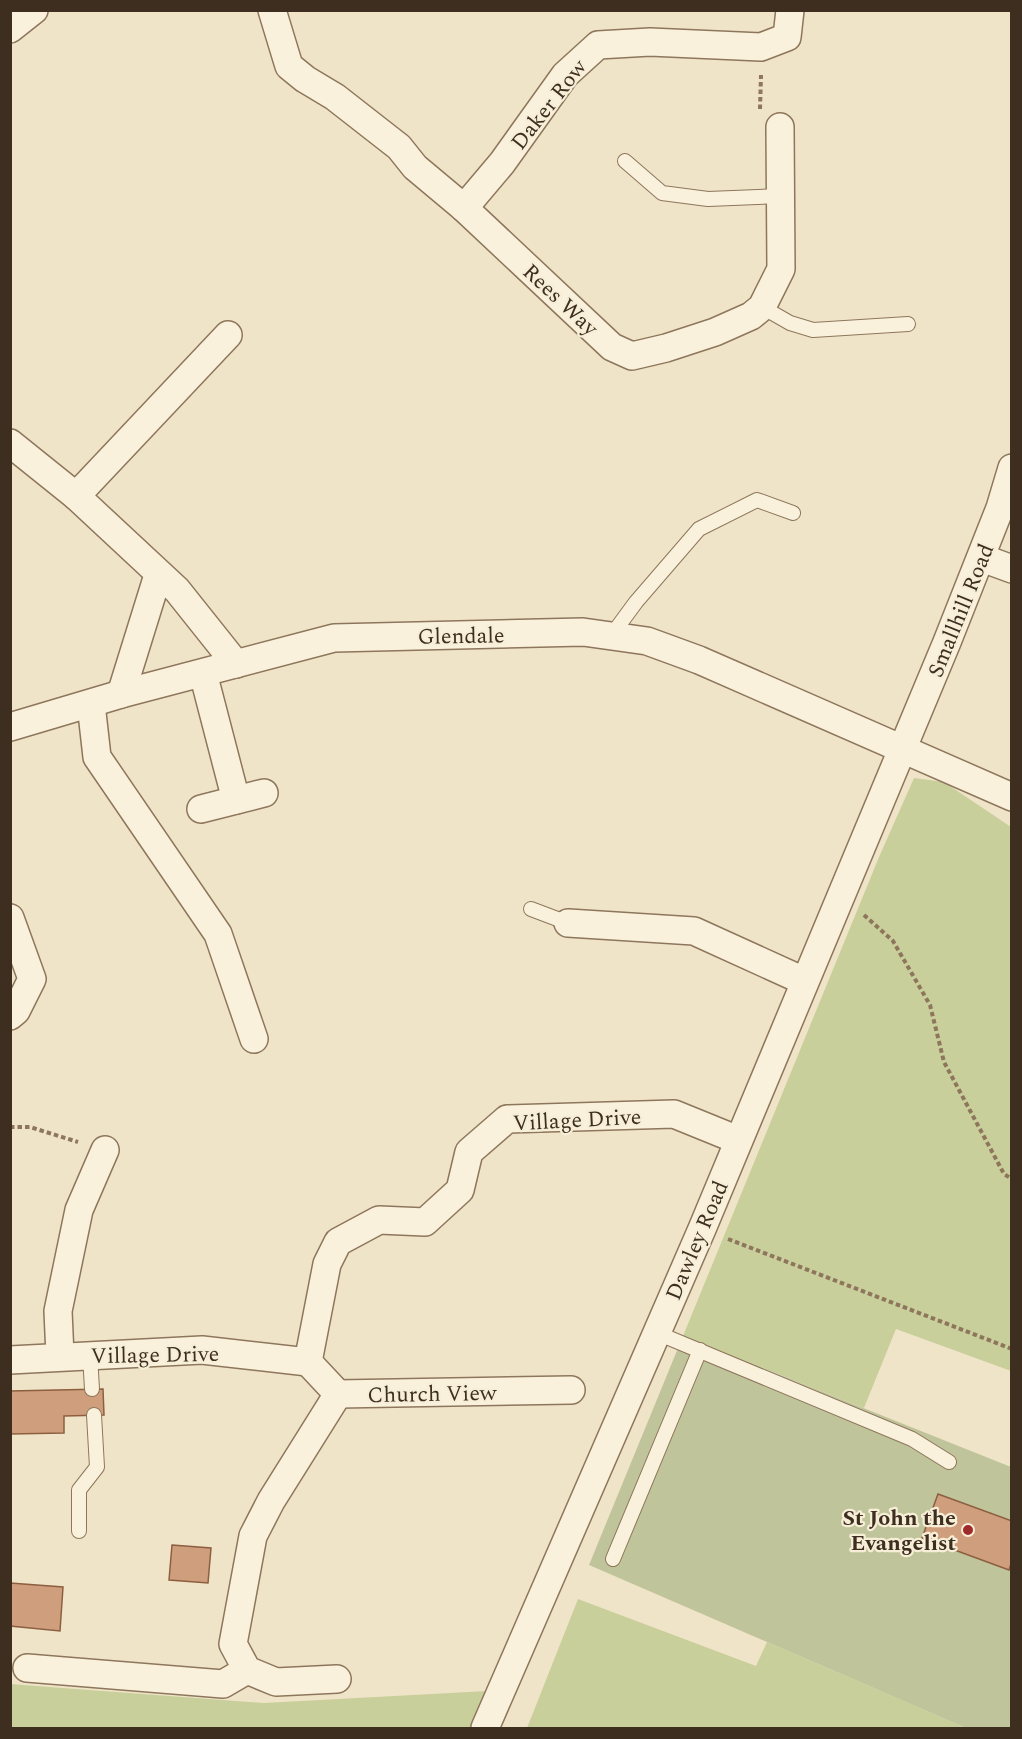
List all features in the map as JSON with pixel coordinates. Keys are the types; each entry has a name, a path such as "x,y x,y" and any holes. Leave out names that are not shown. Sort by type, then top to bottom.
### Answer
{"street":[{"path":"10,29 34,10"},
{"name":"Rees Way","path":"272,10 289,66 305,79 335,97 399,147 415,167 464,208 612,347 632,356 715,332 751,316 762,306"},
{"path":"761,47 787,37 790,10"},
{"name":"Daker Row","path":"464,208 502,163 565,75 598,45 650,42 761,47"},
{"path":"762,306 781,268 780,126"},
{"path":"76,496 228,335"},
{"path":"10,443 76,496 158,575 177,590 236,664"},
{"name":"Smallhill Road","path":"902,750 982,558 1011,468"},
{"path":"982,558 1011,569"},
{"path":"121,694 158,575"},
{"name":"Glendale","path":"10,727 121,694 334,638 583,632 647,641 699,660 1011,797"},
{"path":"203,673 236,800"},
{"path":"91,704 97,757 218,934 254,1039"},
{"name":"Dawley Road","path":"485,1728 702,1228 902,750"},
{"path":"201,809 264,793"},
{"path":"10,918 32,980 16,1011 10,1016"},
{"path":"568,923 694,932 804,981"},
{"name":"Village Drive","path":"10,1360 202,1350 308,1362 327,1264 338,1242 379,1220 425,1222 460,1190 469,1152 507,1119 674,1114 738,1140"},
{"name":"Village Drive","path":"60,1356 57,1311 80,1210 105,1150"},
{"name":"Church View","path":"308,1362 338,1394 571,1390"},
{"path":"337,1679 276,1682 247,1670 233,1644 253,1536 270,1501 338,1394"},
{"path":"27,1668 223,1684 247,1670"}],"lane":[{"path":"625,161 662,193 708,199 781,196"},
{"path":"762,306 790,324 813,330 908,324"},
{"path":"611,636 636,602 699,529 757,500 793,513"},
{"path":"531,909 568,923"},
{"path":"657,1333 912,1439 949,1462"},
{"path":"613,1559 700,1350"},
{"path":"90,1355 93,1389"},
{"path":"79,1532 79,1490 98,1467 94,1415"}],"path":[{"path":"761,47 760,110 780,126"},
{"path":"841,894 893,941 930,1005 944,1062 1004,1174 1011,1179"},
{"path":"10,1127 30,1127 105,1150"},
{"path":"702,1228 1011,1350"}],"green space":[{"path":"914,778 944,782 1011,827 1011,1371 896,1329 864,1408 683,1336 879,857"},
{"path":"683,1336 1011,1467 1011,1728 966,1728 589,1565"},
{"path":"578,1599 756,1666 767,1642 966,1728 527,1728"},
{"path":"10,1684 264,1703 487,1691 470,1728 11,1728"}],"building":[{"path":"103,1389 104,1415 64,1416 64,1433 10,1434 10,1391"},
{"name":"St John the Evangelist","path":"938,1494 1012,1521 1012,1561 1009,1570 922,1538"},
{"path":"172,1545 211,1548 208,1583 169,1580"},
{"path":"10,1583 63,1587 60,1631 10,1626"}],"place":[{"name":"St John the Evangelist","path":"968,1530"}]}
